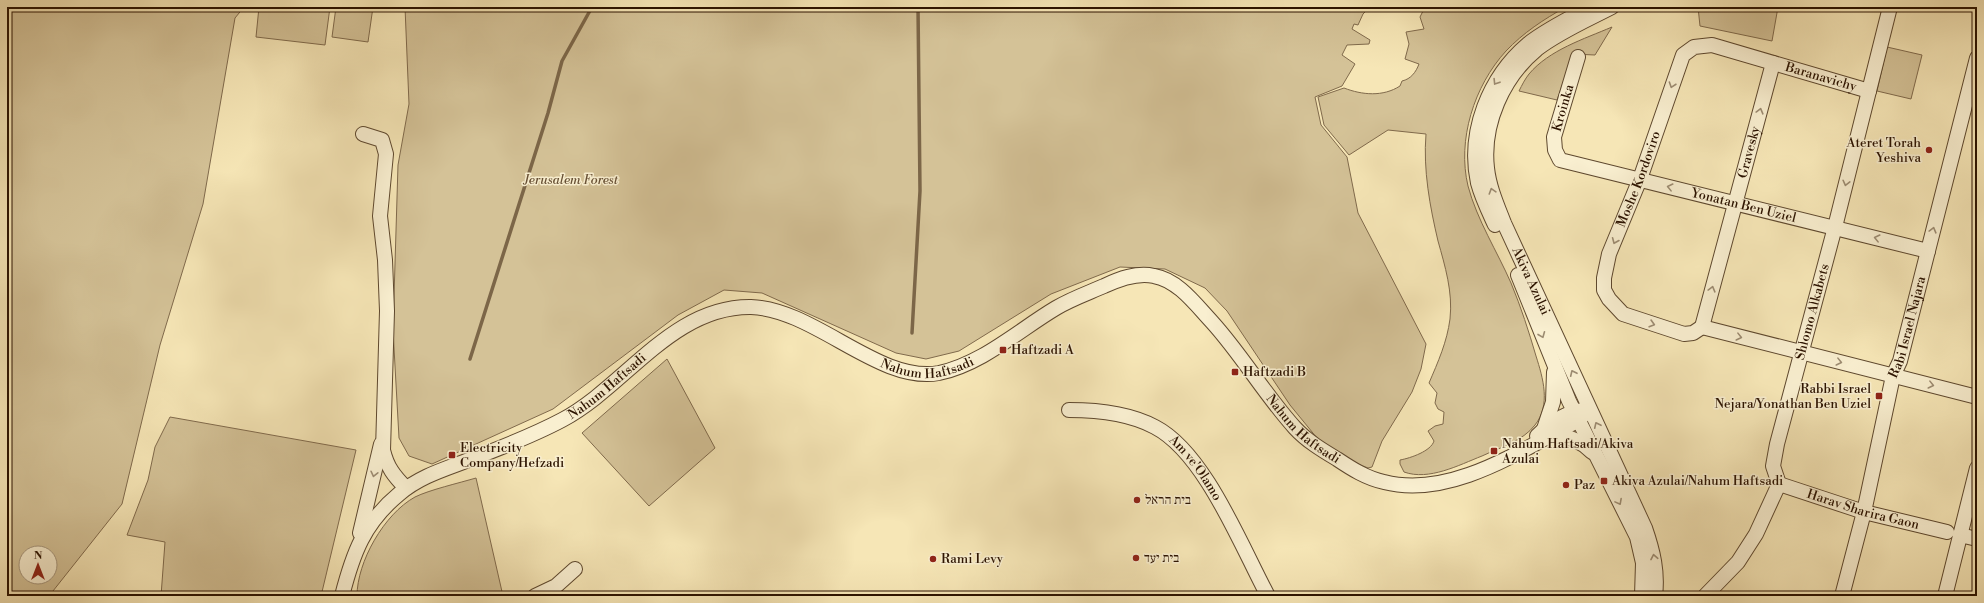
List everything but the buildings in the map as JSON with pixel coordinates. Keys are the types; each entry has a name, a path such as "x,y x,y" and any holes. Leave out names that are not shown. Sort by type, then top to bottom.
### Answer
{"street":[{"name":"Akiva Azulai","path":"1591,7 1543,33 1516,56 1493,87 1485,104 1477,135 1476,167 1483,199 1576,415 1637,537 1643,563 1642,596"},
{"name":"Akiva Azulai","path":"1612,7 1538,48 1524,61 1513,75 1495,108 1488,132 1486,152 1487,169 1494,200 1650,543 1656,571 1655,596"},
{"name":"Shlomo Alkabets","path":"1779,484 1774,472 1773,460 1890,7"},
{"name":"Moshe Kordoviro","path":"1702,327 1693,333 1684,334 1632,319 1617,309 1604,290 1606,264 1640,179 1680,60 1688,50 1703,45 1712,45 1773,63"},
{"name":"Kroinka","path":"1560,160 1555,150 1554,137 1578,57"},
{"name":"Rabi Israel Najara","path":"1842,596 1864,512 1893,376 1900,361 1977,58"},
{"name":"Baranavichy","path":"1773,63 1869,91"},
{"name":"Gravesky","path":"1702,327 1773,63"},
{"path":"363,134 382,140 386,154 380,216 385,260 387,311 383,450 387,465 394,476 406,488"},
{"name":"Yonatan Ben Uziel","path":"1560,160 1928,251"},
{"name":"Nahum Haftsadi","path":"342,596 351,560 365,532 381,510 406,488 427,476 560,422 581,409 670,336 689,323 722,309 772,309 792,316 889,366 920,375 936,374 953,369 978,358 1064,304 1134,275 1155,276 1167,281 1186,294 1218,328 1295,428 1312,443 1355,471 1372,479 1388,484 1437,484 1474,474 1525,448 1545,433 1554,421 1576,415 1589,409"},
{"path":"1702,327 1977,397"},
{"path":"1554,364 1553,402 1545,433 1571,437 1582,443 1595,454"},
{"name":"Am ve'Olamo","path":"1069,410 1093,410 1130,417 1154,426 1171,437 1188,454 1206,479 1268,596"},
{"path":"357,548 383,436"},
{"path":"1945,596 1954,534 1977,468"},
{"path":"1705,596 1738,562 1756,534 1779,484"},
{"name":"Harav Sharira Gaon","path":"1779,484 1864,512 1954,534 1977,538"},
{"path":"535,596 556,586 576,569"}],"green space":[{"path":"7,7 244,7 235,18 203,204 160,345 122,504 58,585 58,545 18,545 18,585 58,585 49,596 7,596"},
{"path":"259,7 330,7 325,45 256,37"},
{"path":"336,7 373,7 368,42 332,37"},
{"name":"Jerusalem Forest","path":"405,7 1370,7 1363,14 1358,25 1354,24 1352,29 1370,40 1369,44 1347,45 1342,55 1355,64 1342,86 1315,97 1321,125 1347,157 1358,213 1426,344 1421,369 1412,392 1382,441 1372,467 1368,468 1344,458 1317,438 1290,405 1227,311 1205,288 1165,269 1120,267 1051,294 959,351 926,359 896,353 762,293 724,290 678,315 553,409 432,464 409,456 399,438 393,330 398,165 409,104"},
{"path":"1425,7 1566,7 1527,32 1506,51 1495,65 1485,80 1471,114 1465,150 1465,168 1472,199 1515,292 1539,364 1544,391 1543,409 1540,417 1530,431 1517,440 1444,471 1424,475 1404,472 1400,464 1400,460 1415,456 1429,448 1434,441 1428,431 1435,426 1443,424 1444,412 1438,409 1435,403 1437,393 1429,383 1444,344 1449,327 1451,309 1448,279 1435,228 1426,175 1426,134 1388,130 1349,155 1324,125 1318,97 1344,88 1372,94 1387,92 1400,86 1402,81 1413,75 1419,64 1405,59 1409,44 1406,32 1424,29 1420,17"},
{"path":"1698,7 1778,7 1772,41 1700,26"},
{"path":"1612,27 1595,55 1573,54 1557,100 1519,91 1529,74 1546,58 1568,46"},
{"path":"1887,47 1922,55 1911,99 1877,91"},
{"path":"667,359 715,448 649,506 582,433"},
{"path":"170,417 356,450 321,596 161,596 165,542 127,535 148,480 155,447"},
{"path":"476,478 503,596 357,596 358,583 367,554 374,540 393,515 404,505 421,494"}],"waterway":[{"path":"470,359 548,113 562,61 592,7"},
{"path":"912,333 920,191 918,7"}],"place":[{"name":"Ateret Torah Yeshiva","path":"1929,150"},
{"name":"Haftzadi A","path":"1003,350"},
{"name":"Haftzadi B","path":"1235,372"},
{"name":"Rabbi Israel Nejara/Yonathan Ben Uziel","path":"1879,396"},
{"name":"Nahum Haftsadi/Akiva Azulai","path":"1494,451"},
{"name":"Electricity Company/Hefzadi","path":"452,455"},
{"name":"Akiva Azulai/Nahum Haftsadi","path":"1604,481"},
{"name":"Paz","path":"1566,485"},
{"name":"בית הראל","path":"1137,500"},
{"name":"בית יעד","path":"1136,558"},
{"name":"Rami Levy","path":"933,559"}]}
